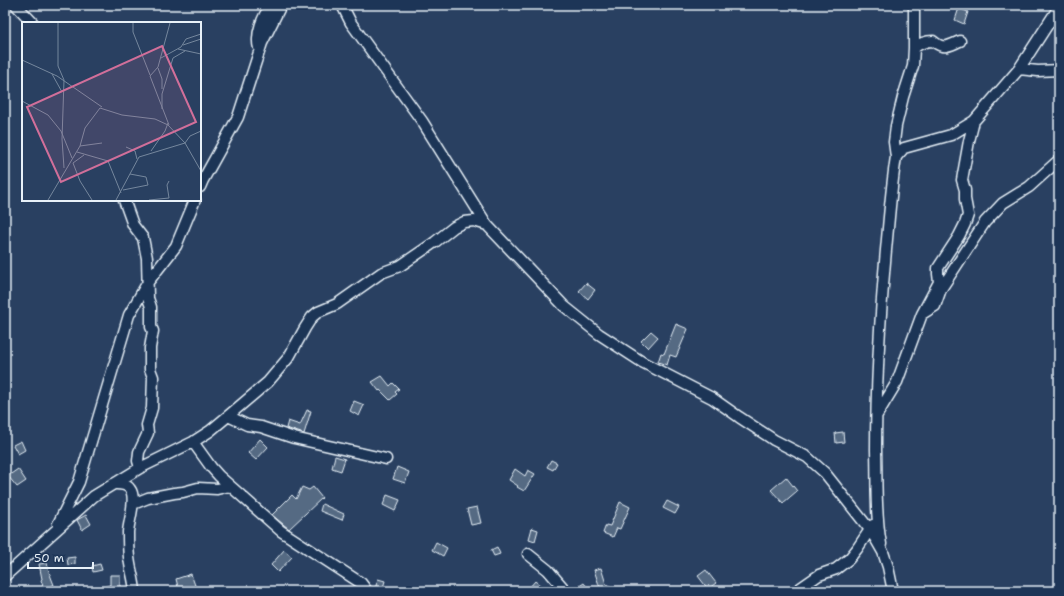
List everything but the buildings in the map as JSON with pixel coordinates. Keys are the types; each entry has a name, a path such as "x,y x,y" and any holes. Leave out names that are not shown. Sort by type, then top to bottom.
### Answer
{"street":[{"path":"16,5 32,22"},
{"path":"260,50 258,44 259,34 266,11 271,5"},
{"path":"201,185 238,117 260,50 281,5"},
{"path":"342,5 351,23 422,121 487,225 564,306 600,334 642,362 712,398 774,440 807,457 825,473 871,530 883,552"},
{"path":"893,591 878,532 876,416 880,313 896,157 894,142 903,97 913,66 914,5"},
{"path":"896,157 904,148 951,135 974,121 1019,69 1059,7"},
{"path":"914,48 927,41 934,41 944,47 960,41"},
{"path":"1019,69 1038,71 1059,70"},
{"path":"876,416 897,382 922,314 939,282 938,268 965,224 968,214 965,190 962,180 974,121"},
{"path":"922,314 935,306 941,289 985,222 1003,203 1029,187 1059,160"},
{"path":"124,201 133,225 144,238 147,258 148,298 151,307 151,327 153,331 150,348 150,369 153,377 152,408 148,432 138,452 140,468"},
{"path":"56,530 79,482 129,315 148,282 176,246 194,201"},
{"path":"471,221 474,204"},
{"path":"5,576 94,496 140,468 193,442 210,431 228,416 268,382 289,358 305,328 312,317 318,312 337,304 381,273 400,266 435,242 454,226 471,221 487,225"},
{"path":"228,416 247,425 261,427 294,438 386,459"},
{"path":"193,442 219,476 281,531 361,583 367,591"},
{"path":"113,484 126,485 148,498"},
{"path":"133,504 148,498 198,488 217,489 230,486"},
{"path":"131,489 133,504 128,532 129,557 136,591"},
{"path":"796,591 820,575 836,569 849,559 871,530 875,523 877,512"},
{"path":"528,554 548,570 566,591"}]}
